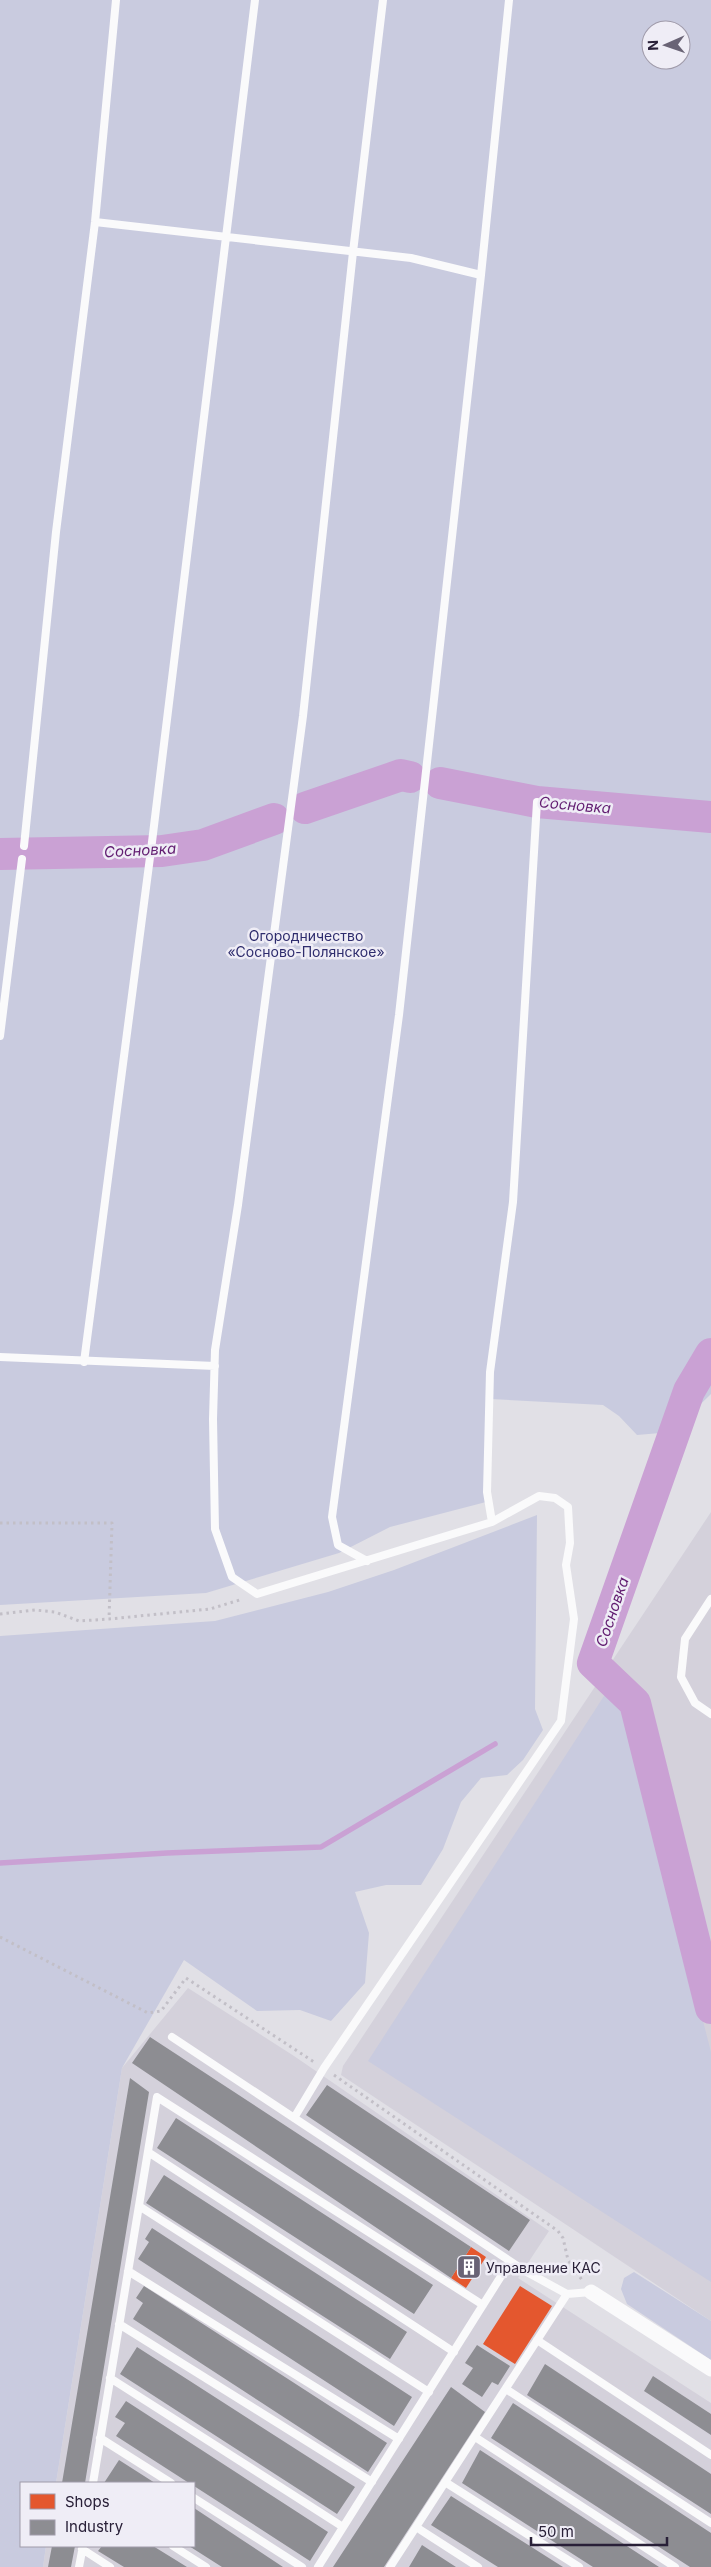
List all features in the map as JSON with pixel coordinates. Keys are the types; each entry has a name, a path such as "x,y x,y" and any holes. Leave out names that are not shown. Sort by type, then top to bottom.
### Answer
{"street":[{"path":"591,2292 711,2369"}],"lane":[{"path":"24,846 55,541 95,222 116,0"},
{"path":"84,1362 152,842 255,0"},
{"path":"294,2118 324,2068 561,1721 574,1619 566,1565 570,1543 568,1507 555,1498 539,1496 492,1522 257,1594 232,1577 215,1529 215,1366 304,716 353,252 383,0"},
{"path":"367,1561 338,1545 332,1517 399,1015 481,275 508,0"},
{"path":"95,222 411,258 481,275"},
{"path":"492,1522 487,1492 490,1372 513,1202 537,802"},
{"path":"0,1036 22,859"},
{"path":"0,1357 215,1366"},
{"path":"711,1599 685,1639 681,1677 695,1703 711,1714"},
{"path":"172,2038 510,2262 567,2294 591,2292"},
{"path":"93,2482 157,2098 483,2306"},
{"path":"148,2152 454,2352"},
{"path":"139,2206 429,2392"},
{"path":"318,2567 510,2262"},
{"path":"128,2271 399,2439"},
{"path":"390,2567 567,2294"},
{"path":"119,2324 372,2482"},
{"path":"537,2340 711,2455"},
{"path":"110,2378 343,2527"},
{"path":"506,2389 711,2522"},
{"path":"475,2436 675,2567"},
{"path":"100,2438 169,2482"},
{"path":"445,2482 579,2567"},
{"path":"195,2499 302,2567"},
{"path":"416,2527 478,2567"},
{"path":"79,2567 82,2547 110,2567"},
{"path":"175,2547 206,2567"}],"path":[{"path":"0,1523 112,1523 109,1619"},
{"path":"0,1614 35,1610 55,1612 79,1621 109,1619 210,1609 257,1594"},
{"path":"0,1937 148,2012 162,2011 186,1978 324,2068 558,2231 563,2238 568,2260 591,2292"}],"shaded area":[{"path":"711,1512 711,2321 341,2075 343,2066"},
{"path":"188,1988 294,2056 549,2231 518,2278 711,2403 711,2567 43,2567 46,2547 195,2547 195,2482 56,2482 122,2068"}],"green space":[{"name":"Огородничество «Сосново-Полянское»","path":"0,0 711,0 711,1394 672,1432 637,1435 619,1416 603,1405 491,1399 486,1502 390,1527 339,1553 206,1593 0,1605"},
{"path":"537,1515 535,1709 543,1730 523,1760 507,1775 481,1778 461,1802 443,1849 421,1885 386,1885 355,1892 369,1933 365,1983 331,2021 300,2010 257,2011 184,1960 122,2068 56,2482 20,2482 20,2547 46,2547 43,2567 0,2567 0,1636 215,1621 328,1592 394,1570"},
{"path":"615,1679 711,2052 711,2282 368,2061"},
{"path":"634,2272 711,2321 711,2360 627,2304 621,2289 624,2278"}],"building: Shops":[{"name":"Управление КАС","path":"471,2247 486,2257 466,2288 451,2278"},
{"path":"520,2286 552,2306 515,2364 483,2344"}],"building: Industry":[{"path":"150,2037 471,2247 451,2278 132,2063"},
{"path":"130,2078 149,2092 85,2482 62,2482"},
{"path":"327,2085 530,2220 509,2251 306,2115"},
{"path":"176,2118 433,2285 414,2314 157,2148"},
{"path":"164,2175 407,2332 390,2359 146,2203"},
{"path":"152,2228 412,2397 394,2426 138,2259 149,2242 145,2239"},
{"path":"144,2286 387,2443 368,2472 133,2319 143,2303 136,2298"},
{"path":"477,2345 510,2366 498,2385 492,2382 482,2397 462,2384 473,2368 465,2363"},
{"path":"137,2347 355,2487 337,2514 120,2374"},
{"path":"545,2364 711,2474 711,2514 527,2395"},
{"path":"653,2376 711,2414 711,2435 644,2391"},
{"path":"451,2387 485,2412 384,2567 333,2567"},
{"path":"126,2401 328,2532 310,2561 195,2487 195,2482 187,2482 116,2436 125,2423 115,2417"},
{"path":"513,2403 711,2533 711,2567 690,2567 491,2438"},
{"path":"480,2450 659,2567 593,2567 462,2483"},
{"path":"119,2460 153,2482 105,2482"},
{"path":"451,2496 563,2567 498,2567 431,2525"},
{"path":"195,2509 283,2567 222,2567 191,2547 195,2547"},
{"path":"422,2545 456,2567 409,2567"},
{"path":"52,2547 75,2547 71,2567 48,2567"},
{"path":"101,2547 155,2547 187,2567 124,2567 98,2551"}],"waterway":[{"name":"Сосновка","path":"305,808 401,775 410,777"},
{"name":"Сосновка","path":"440,783 537,802 711,817"},
{"name":"Сосновка","path":"0,854 162,851 203,845 274,819"},
{"name":"Сосновка","path":"711,1354 689,1391 593,1663 635,1703 711,2008"},
{"path":"0,1863 167,1853 321,1847 495,1744"}],"place":[{"name":"Управление КАС","path":"469,2267"}]}
